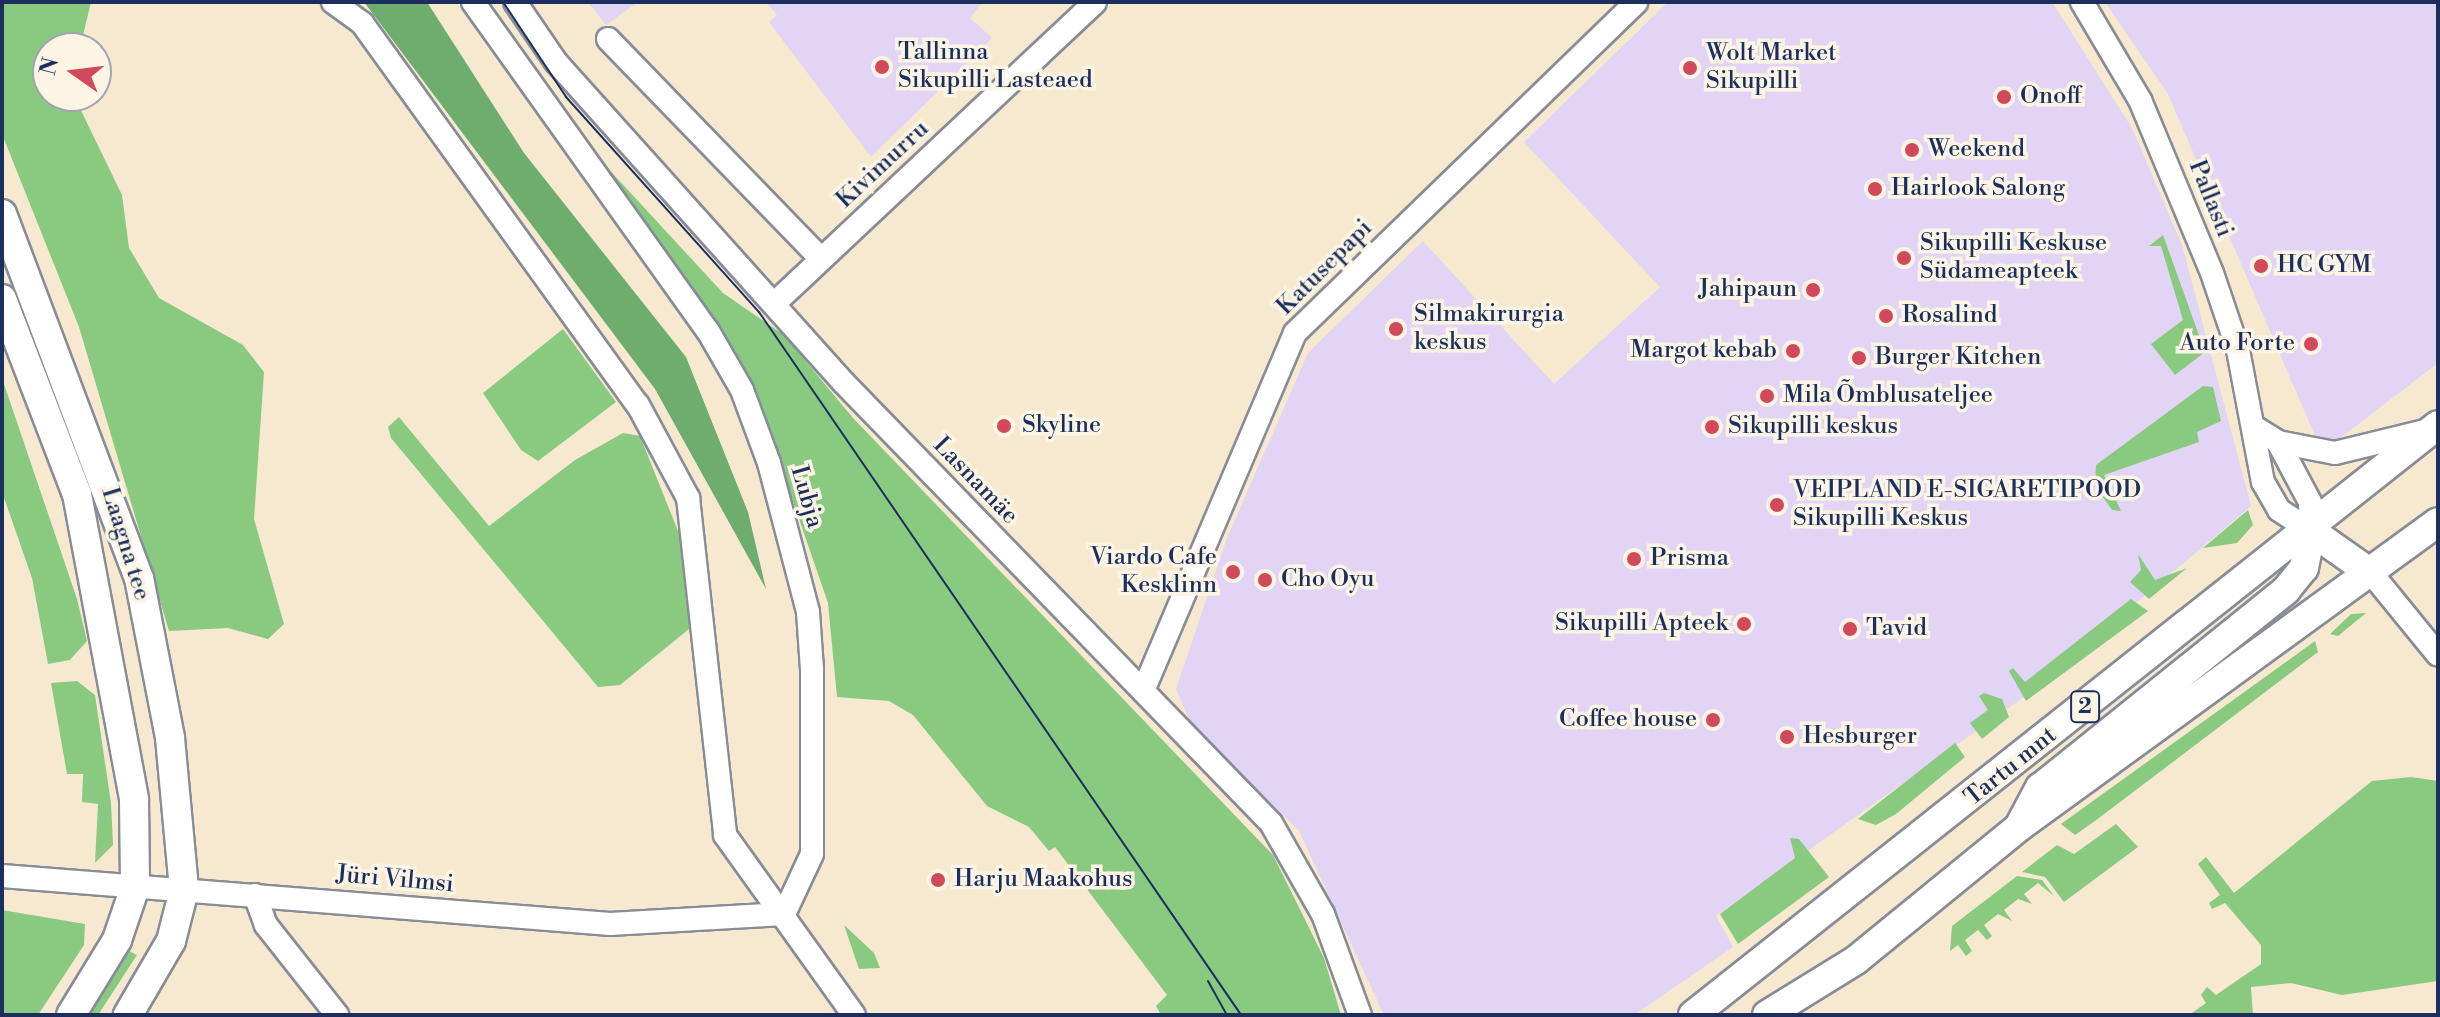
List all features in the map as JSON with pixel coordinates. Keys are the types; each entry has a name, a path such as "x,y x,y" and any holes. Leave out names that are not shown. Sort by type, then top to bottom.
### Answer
{"main road":[{"name":"Laagna tee","path":"2,214 139,578 170,738 184,890 171,941 128,1015"},
{"name":"Laagna tee","path":"2,299 77,494 98,573 134,800 135,887 117,940 71,1015"},
{"name":"Tartu mnt","path":"1693,1015 2311,531 2436,427"},
{"path":"2410,541 2438,503"},
{"path":"1767,1015 1856,960 2019,827 2372,574 2410,541 2438,522"},
{"path":"2019,827 2040,788 2286,590 2304,568 2311,531 2372,574"}],"street":[{"path":"333,2 362,23 638,405 688,498 704,597 719,813 734,853 784,914 854,1015"},
{"path":"473,2 529,85"},
{"name":"Lasnamäe","path":"515,2 535,37 777,301 844,383 1143,691 1292,852 1360,1015"},
{"name":"Kivimurru","path":"777,301 1095,2"},
{"name":"Katusepapi","path":"1143,691 1295,333 1636,2"},
{"name":"Pallasti","path":"2082,2 2140,100 2189,216 2238,350 2256,428 2255,456 2267,492 2279,510 2311,531"},
{"path":"529,85 535,37"},
{"path":"608,39 821,259"},
{"name":"Lubja","path":"529,85 708,331 742,390 769,463 808,612 812,669 812,854 784,914"},
{"path":"2256,428 2278,442 2335,453 2436,427"},
{"path":"2278,442 2310,502 2311,531"},
{"path":"2372,574 2438,655"},
{"name":"Jüri Vilmsi","path":"2,876 610,924 784,914"},
{"path":"255,895 266,925 337,1015"}],"shaded area":[{"path":"588,2 638,2 606,25"},
{"name":"Tallinna Sikupilli Lasteaed","path":"766,2 983,2 970,18 992,38 871,157 769,22 777,15"},
{"path":"1668,2 2052,2 2132,128 2182,245 2251,506 2031,692 1716,916 1733,947 1634,1015 1384,1015 1299,831 1190,721 1176,689 1227,538 1308,353 1423,241 1554,384 1660,287 1524,142"},
{"path":"2105,2 2438,2 2438,363 2322,452 2168,94"}],"green space":[{"path":"2,2 91,2 84,32 32,32 32,112 82,112 122,195 129,248 159,298 243,345 264,372 254,519 284,624 268,639 228,628 169,631 79,327 2,134"},
{"path":"364,2 427,2 524,153 686,357 748,512 766,589 655,389"},
{"path":"579,137 723,293 784,335 853,418 1273,855 1324,958 1341,1015 1161,1015 1156,1006 1167,995 1055,847 1049,851 1029,827 987,806 913,715 889,701 837,697 828,603 758,400 722,333"},
{"path":"2163,235 2205,352 2175,375 2151,344 2183,320 2161,246 2149,246"},
{"path":"563,329 616,402 538,461 521,450 483,393"},
{"path":"2,378 77,599 87,641 70,660 48,664 32,578 2,492"},
{"path":"2203,386 2213,387 2221,421 2197,432 2199,442 2104,475 2121,511 2112,510 2095,486 2096,465"},
{"path":"399,417 489,526 575,460 623,433 640,436 688,556 689,629 620,685 598,687 391,438 388,427"},
{"path":"2248,510 2253,525 2237,543 2203,548"},
{"path":"2138,554 2155,580 2187,568 2149,599 2130,582 2141,570"},
{"path":"2131,599 2148,611 2026,701 2009,671 2013,668 2025,682"},
{"path":"2366,613 2338,636 2330,634 2351,614"},
{"path":"2315,641 2318,652 2095,821 2075,835 2061,824"},
{"path":"77,681 95,695 111,803 113,845 95,863 98,804 82,802 83,774 67,774 51,683"},
{"path":"1984,693 2002,699 2009,717 1982,739 1970,723 1988,710 1979,696"},
{"path":"1955,743 1965,757 1896,814 1876,825 1858,819"},
{"path":"2411,777 2438,781 2438,981 2342,995 2291,983 2251,987 2253,1015 2189,1015 2206,1003 2201,995 2207,987 2216,995 2261,964 2261,945 2225,903 2212,909 2209,903 2220,895 2198,864 2206,857 2234,893 2372,781"},
{"path":"2116,824 2138,847 2064,902 2045,877 2022,872 2057,845 2074,854"},
{"path":"1790,838 1799,839 1829,877 1738,944 1720,914 1795,858"},
{"path":"2017,876 2042,880 2054,896 2038,883 2024,894 2032,904 2018,899 2004,910 2012,921 1998,914 1984,925 1992,936 1987,940 1978,930 1965,940 1972,951 1966,956 1958,945 1950,951 1952,926"},
{"path":"2,910 85,924 84,945 38,1015 2,1015"},
{"path":"844,925 874,953 880,968 859,969"},
{"path":"129,951 137,955 98,1015 86,1015"}],"tram line":[{"path":"503,2 566,97 759,312 1241,1015"},
{"path":"1208,981 1227,1015"}],"place":[{"name":"Tallinna Sikupilli Lasteaed","path":"882,67"},
{"name":"Wolt Market Sikupilli","path":"1690,68"},
{"name":"Onoff","path":"2004,97"},
{"name":"Weekend","path":"1912,150"},
{"name":"Hairlook Salong","path":"1875,189"},
{"name":"Sikupilli Keskuse Südameapteek","path":"1904,258"},
{"name":"HC GYM","path":"2261,266"},
{"name":"Jahipaun","path":"1813,290"},
{"name":"Rosalind","path":"1886,316"},
{"name":"Silmakirurgia keskus","path":"1396,329"},
{"name":"Auto Forte","path":"2311,344"},
{"name":"Margot kebab","path":"1793,351"},
{"name":"Burger Kitchen","path":"1859,358"},
{"name":"Mila Õmblusateljee","path":"1767,396"},
{"name":"Skyline","path":"1004,426"},
{"name":"Sikupilli keskus","path":"1712,427"},
{"name":"VEIPLAND E-SIGARETIPOOD Sikupilli Keskus","path":"1777,505"},
{"name":"Prisma","path":"1634,559"},
{"name":"Viardo Cafe Kesklinn","path":"1233,572"},
{"name":"Cho Oyu","path":"1265,580"},
{"name":"Sikupilli Apteek","path":"1744,624"},
{"name":"Tavid","path":"1850,629"},
{"name":"Coffee house","path":"1713,720"},
{"name":"Hesburger","path":"1787,737"},
{"name":"Harju Maakohus","path":"938,880"}]}
